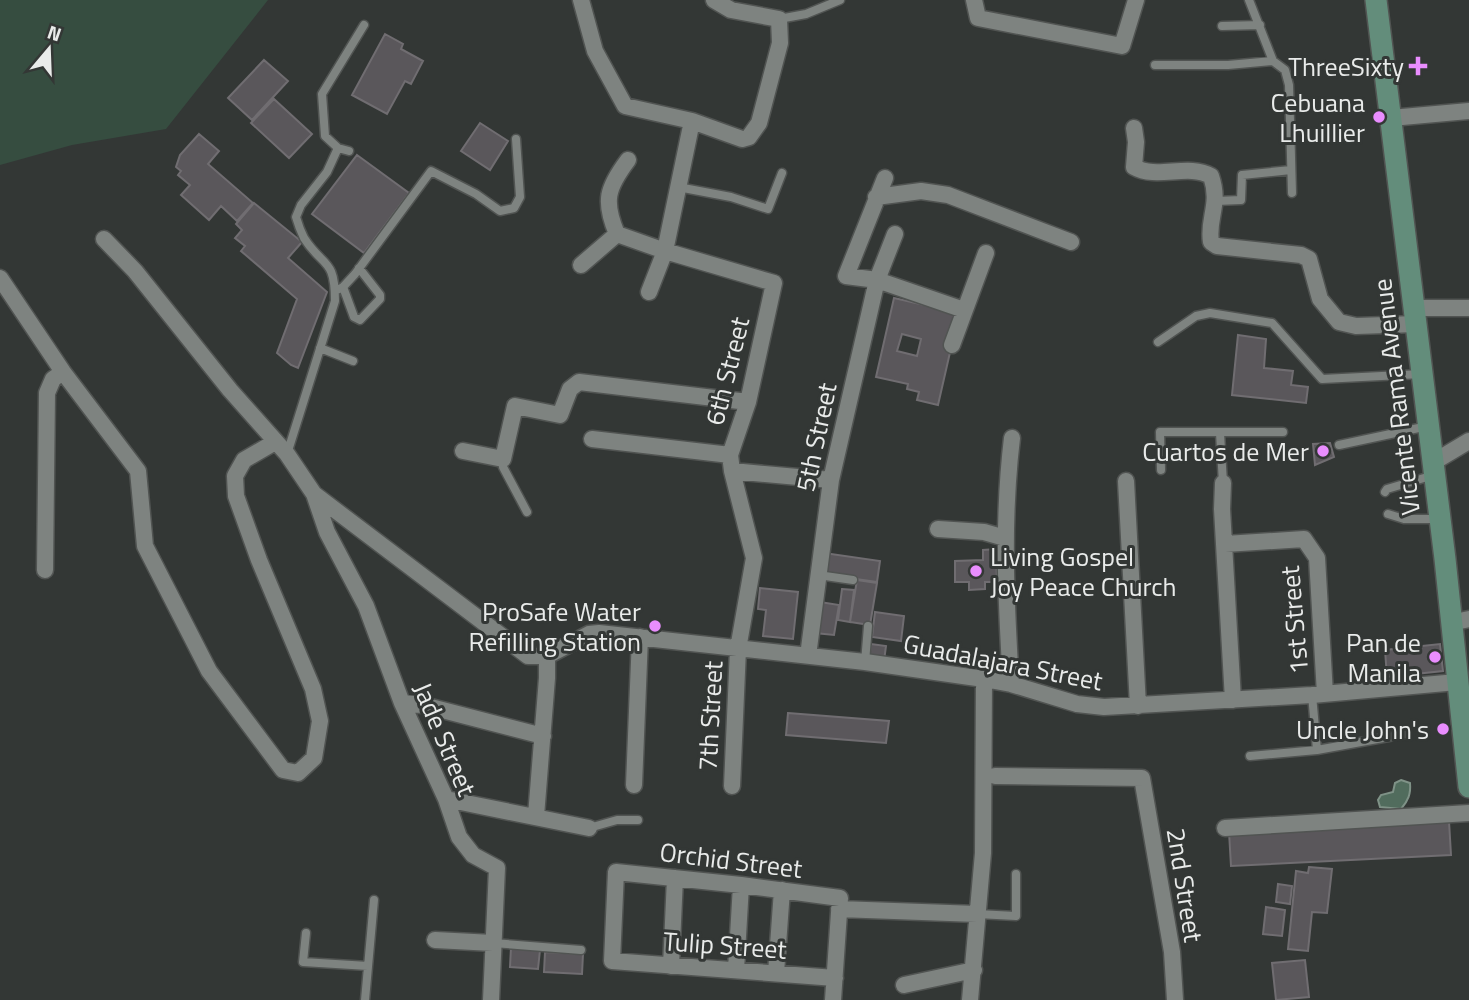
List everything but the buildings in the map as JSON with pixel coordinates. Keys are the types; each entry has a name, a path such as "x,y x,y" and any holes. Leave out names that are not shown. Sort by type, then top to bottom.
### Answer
{"main road":[{"name":"Vicente Rama Avenue","path":"1376,0 1433,469 1460,621 1457,682 1466,731 1469,787"}],"street":[{"path":"581,0 595,51 625,106 692,121 742,139 755,131 779,51 779,19 732,10 714,0"},
{"path":"974,0 978,18 1122,46 1136,0"},
{"path":"1391,118 1469,111"},
{"path":"649,292 665,251 692,121"},
{"path":"1134,128 1134,167 1150,172 1211,176 1216,201 1210,228 1211,242 1217,246 1301,255 1309,259 1320,299 1339,322 1356,327 1469,308"},
{"path":"581,265 617,234 610,218 610,190 613,179 628,160"},
{"path":"885,178 846,276 877,280 964,310"},
{"path":"876,197 921,191 948,195 1071,242"},
{"name":"6th Street","path":"617,234 774,284 748,402 731,463"},
{"name":"5th Street","path":"808,656 831,480 877,280 895,234"},
{"path":"104,239 135,271 230,390 281,448 314,494 528,656 547,656 536,816"},
{"path":"952,345 986,253"},
{"path":"0,278 63,372 138,471 145,546 209,671 284,771 298,774 314,758 320,721 313,689 258,560 236,496 235,476 244,460 281,448"},
{"path":"45,570 47,393 53,379 63,372"},
{"path":"463,451 503,458 515,406 560,415 570,389 579,382 748,402"},
{"path":"1011,684 1005,538 1006,488 1012,438"},
{"path":"592,439 831,480"},
{"path":"1433,469 1469,441"},
{"path":"731,463 754,558 738,649"},
{"path":"1126,481 1138,706"},
{"path":"1223,483 1233,700"},
{"name":"Jade Street","path":"314,494 327,532 366,606 402,704 446,799 459,838 473,855 497,869 491,1000"},
{"path":"939,529 984,532 1005,538"},
{"name":"1st Street","path":"1225,544 1304,539 1317,558 1319,694"},
{"name":"Guadalajara Street","path":"547,656 589,634 640,637 864,662 984,679 1011,684 1077,704 1104,707 1319,694 1457,682"},
{"path":"634,785 640,637"},
{"name":"7th Street","path":"732,786 738,649"},
{"path":"970,1000 983,853 984,679"},
{"path":"402,704 423,705 543,736"},
{"name":"2nd Street","path":"995,776 1142,778 1172,951 1175,1000"},
{"path":"446,799 590,828"},
{"path":"1225,828 1445,812 1469,813"},
{"name":"Orchid Street","path":"612,961 616,872 782,890 839,904 978,914"},
{"path":"671,966 675,878"},
{"path":"736,970 741,885"},
{"path":"776,973 782,890"},
{"path":"833,1000 839,904"},
{"path":"435,940 493,943"},
{"name":"Tulip Street","path":"612,961 835,978"},
{"path":"904,985 974,970"}],"lane":[{"path":"779,19 806,14 839,0"},
{"path":"1249,0 1273,61 1285,70 1289,85 1292,193"},
{"path":"1222,26 1260,24"},
{"path":"349,151 338,148 324,136 322,94 364,25"},
{"path":"1155,65 1228,65 1273,61"},
{"path":"281,448 320,348 339,289 359,268 431,171 476,194 500,211 514,208 520,197 516,139"},
{"path":"338,148 327,172 301,205 296,217 305,239 327,263 354,317 360,320 380,299 380,295 359,268"},
{"path":"1216,201 1241,200 1242,175 1291,170"},
{"path":"678,187 731,197 768,209 782,173"},
{"path":"1158,342 1196,316 1210,313 1237,316 1272,323 1322,379 1422,374"},
{"path":"320,348 353,361"},
{"path":"1339,445 1428,426"},
{"path":"1161,470 1160,432 1283,432"},
{"path":"1220,433 1223,483"},
{"path":"503,458 503,467 527,512"},
{"path":"1385,492 1433,469"},
{"path":"1388,514 1404,519 1440,519"},
{"path":"817,575 853,580"},
{"path":"864,662 868,626"},
{"path":"1317,750 1319,694"},
{"path":"1250,757 1317,750 1405,734"},
{"path":"590,828 617,820 638,820"},
{"path":"978,914 1016,916 1016,874"},
{"path":"365,1000 374,900"},
{"path":"306,933 303,962 368,966"},
{"path":"493,943 581,950"}],"shaded area":[{"path":"0,0 268,0 166,129 72,145 0,165"},
{"path":"1401,780 1410,783 1407,800 1401,809 1380,807 1378,800 1381,795 1393,792 1395,783"}],"place":[{"name":"ThreeSixty","path":"1418,66"},
{"name":"Cebuana Lhuillier","path":"1379,117"},
{"name":"Cuartos de Mer","path":"1323,451"},
{"name":"Living Gospel Joy Peace Church","path":"976,571"},
{"name":"ProSafe Water Refilling Station","path":"655,626"},
{"name":"Pan de Manila","path":"1435,657"},
{"name":"Uncle John's","path":"1443,729"}]}
